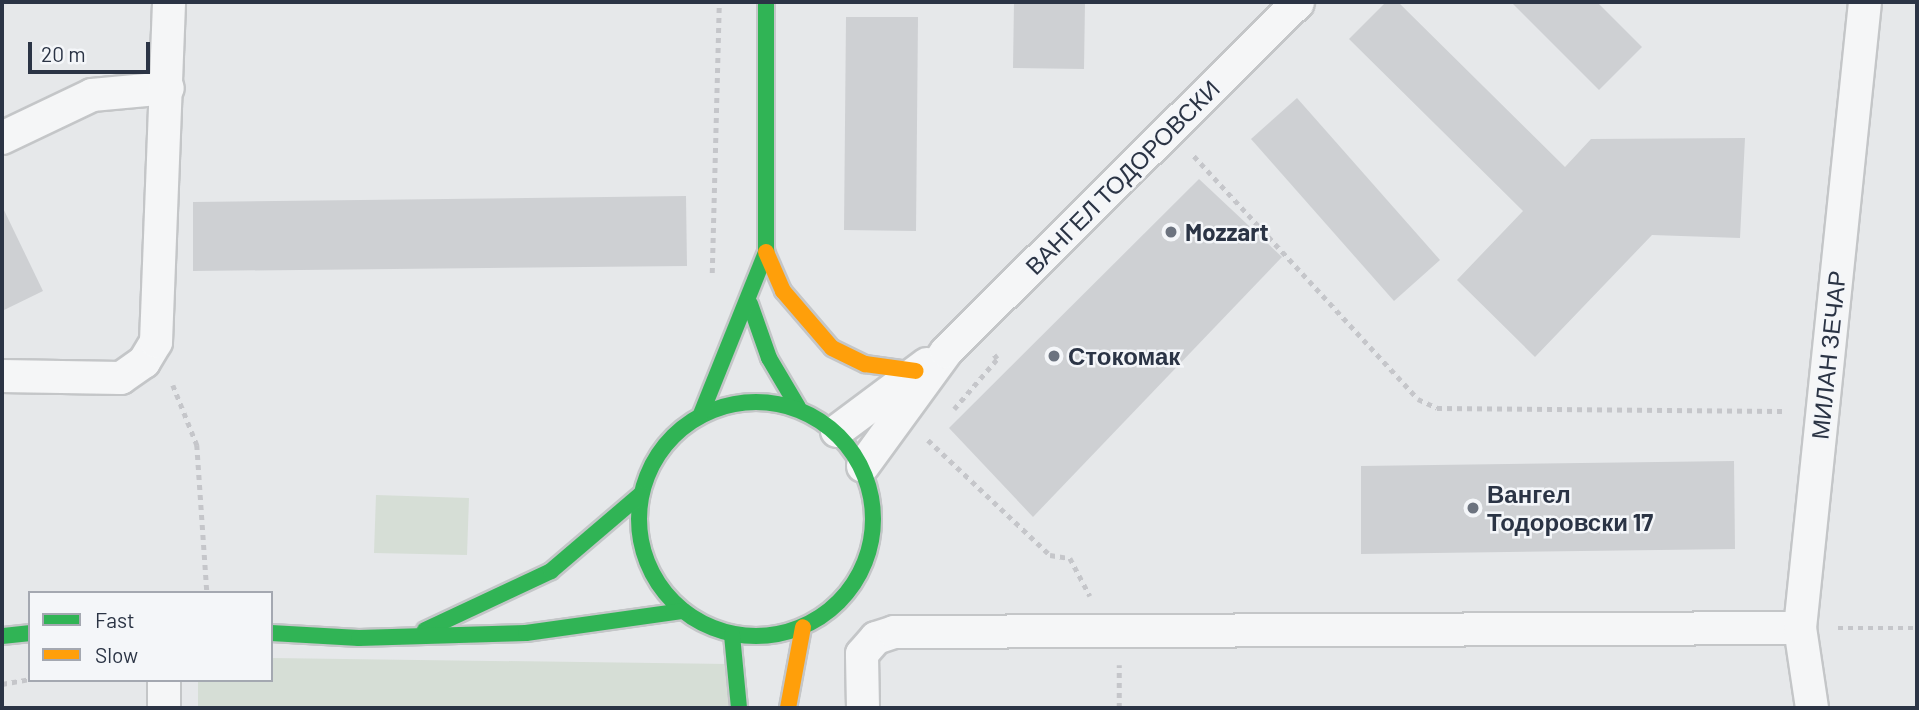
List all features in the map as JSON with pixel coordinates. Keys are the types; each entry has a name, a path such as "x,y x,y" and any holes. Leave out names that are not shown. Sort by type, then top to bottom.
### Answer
{"street":[{"path":"2,376 121,378 144,362 156,342 168,88 169,2"},
{"path":"701,414 721,358 750,304 766,252 766,2"},
{"name":"ВАНГЕЛ ТОДОРОВСКИ","path":"863,466 946,352 1298,2"},
{"name":"МИЛАН ЗЕЧАР","path":"1812,708 1800,628 1865,2"},
{"path":"2,138 92,95 168,88"},
{"path":"766,252 789,299 832,348 865,364 916,371"},
{"path":"750,304 769,358 797,407"},
{"name":"ВАНГЕЛ ТОДОРОВСКИ","path":"837,431 916,371 946,352"},
{"path":"748,401 797,407 837,431 863,466 875,512 868,559 843,600 803,628 768,637 732,635 683,611 664,593 642,546 637,522 641,494 663,448 701,414 748,401"},
{"path":"409,637 551,571 641,494"},
{"path":"273,633 409,637 526,633 683,611"},
{"path":"863,708 862,654 884,634 1582,625 1800,628"},
{"path":"788,708 803,628"},
{"path":"2,636 28,633"},
{"path":"732,635 739,708"},
{"path":"164,682 164,708"}],"path":[{"path":"711,283 719,2"},
{"path":"1169,130 1418,399 1437,408 1822,411"},
{"path":"945,419 997,359 970,329"},
{"path":"156,342 197,445 207,591"},
{"path":"936,429 928,439 1050,555 1076,563 1101,633"},
{"path":"1800,628 1917,628"},
{"path":"2,684 28,679"}],"shaded area":[{"path":"376,495 469,498 467,555 374,553"},
{"path":"273,658 728,664 728,708 198,708 198,682 273,682"}],"building":[{"path":"1014,2 1085,2 1084,69 1013,68"},
{"path":"1386,2 1398,2 1565,167 1591,139 1745,138 1740,238 1652,235 1535,357 1457,280 1523,211 1349,39"},
{"path":"1511,2 1597,2 1642,47 1599,90"},
{"path":"846,17 918,17 916,231 844,230"},
{"path":"1297,98 1440,260 1394,301 1251,139"},
{"path":"1199,179 1282,257 1033,517 949,428"},
{"path":"686,196 687,266 193,271 193,202"},
{"path":"2,206 43,291 2,311"},
{"name":"Вангел Тодоровски 17","path":"1734,461 1735,549 1361,554 1361,466"}],"traffic: fast":[{"path":"701,414 766,252 766,2"},
{"path":"750,304 769,358 798,407"},
{"path":"744,402 768,402 811,415 839,436 860,464 871,496 873,519 871,542 860,574 839,602 811,623 790,631 768,636 744,636 701,623 682,610 665,593 652,574 644,553 639,531 639,507 652,464 665,445 682,428 701,415 722,407 744,402"},
{"path":"425,630 551,571 641,494"},
{"path":"273,633 359,638 526,633 683,611"},
{"path":"2,636 28,633"},
{"path":"732,635 739,708"}],"traffic: slow":[{"path":"766,252 783,291 832,348 865,364 916,371"},
{"path":"788,708 803,627"}],"place":[{"name":"Mozzart","path":"1171,232"},
{"name":"Стокомак","path":"1054,356"},
{"name":"Вангел Тодоровски 17","path":"1473,508"}]}
